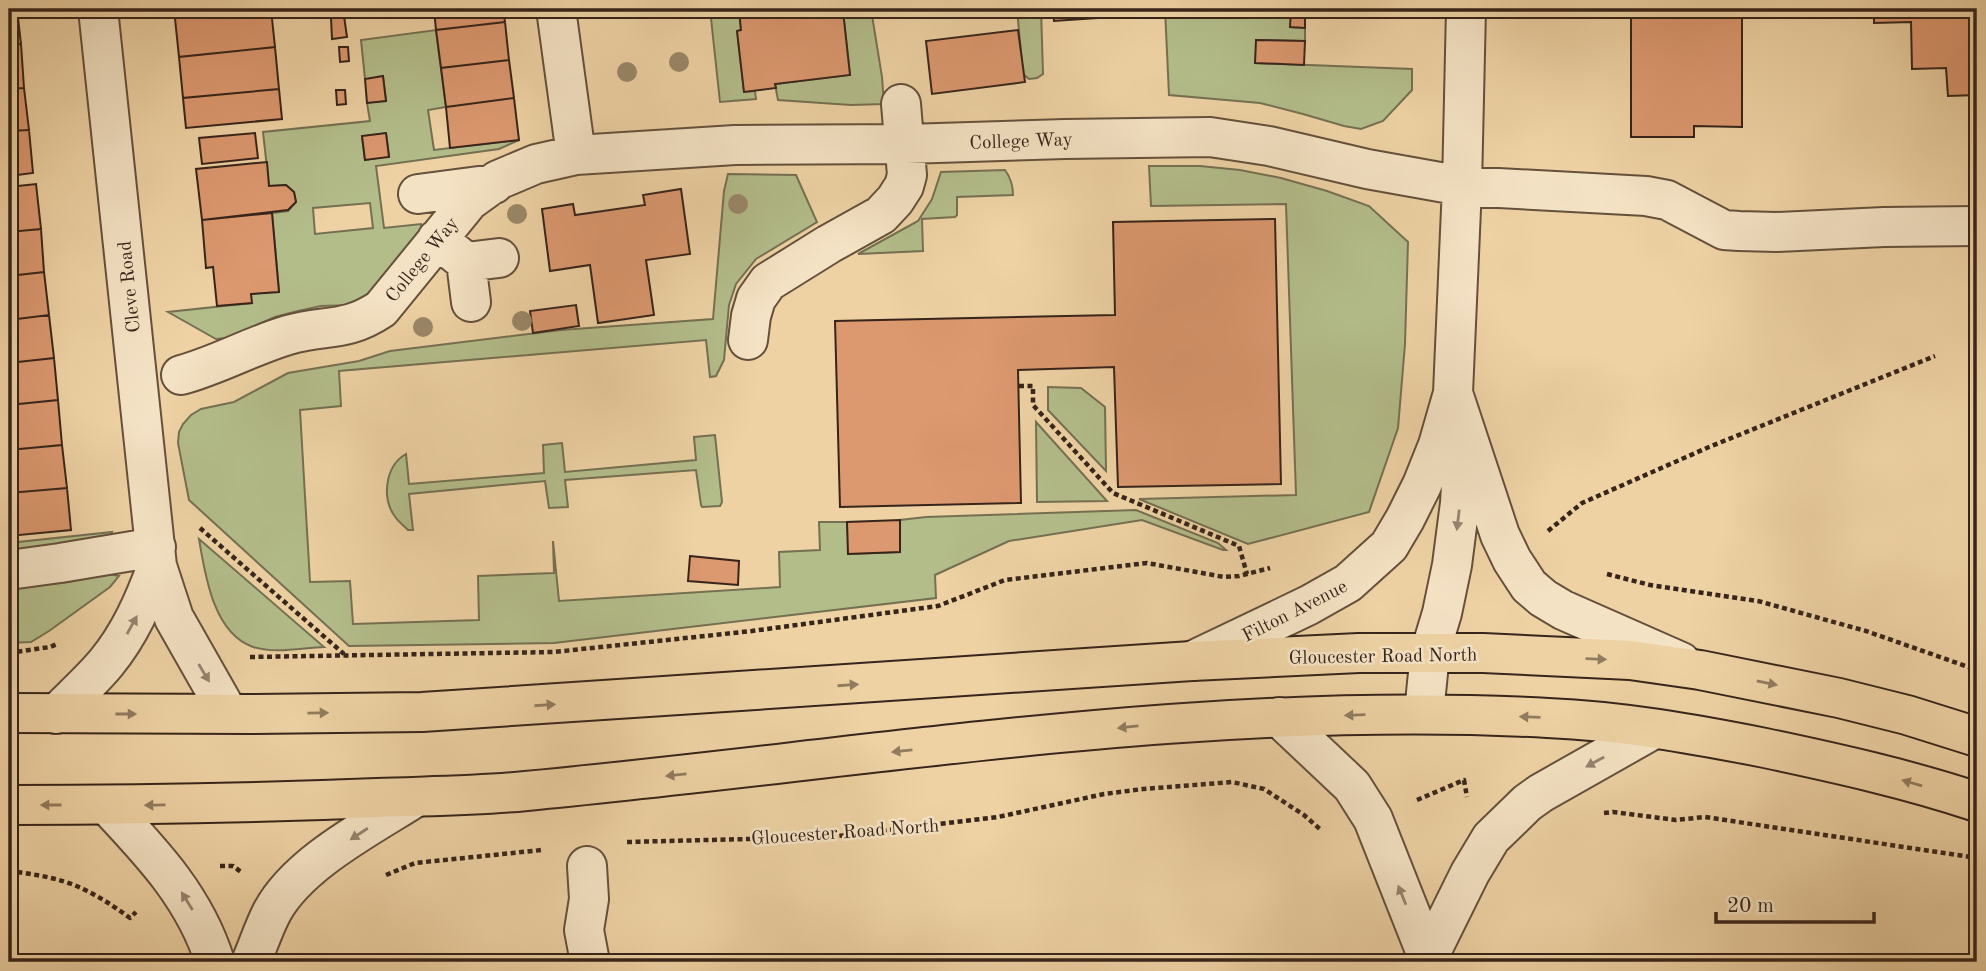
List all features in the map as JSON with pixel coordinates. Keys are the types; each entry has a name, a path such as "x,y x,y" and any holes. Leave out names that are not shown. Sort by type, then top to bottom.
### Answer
{"main road":[{"name":"Gloucester Road North","path":"9,713 422,712 1192,661 1359,653 1483,653 1630,660 1700,670 1839,698 1907,715 1977,737"},
{"path":"9,805 251,803 522,792 1167,724 1279,717 1424,713 1550,718 1654,729 1811,758 1977,802"}],"street":[{"name":"Cleve Road","path":"99,9 156,556 174,618 228,713"},
{"path":"556,9 576,155"},
{"name":"Filton Avenue","path":"1424,713 1430,653 1452,565 1460,503 1459,410 1466,9"},
{"path":"748,340 756,299 768,282 881,215 895,200 907,175 901,104"},
{"name":"College Way","path":"181,375 198,371 271,340 291,334 342,327 367,318 467,253 469,201 494,184 536,164 576,155 735,145 906,144 1037,154 1210,138 1269,146 1367,169 1462,186 1646,196 1667,200 1724,230 1776,232 1977,226"},
{"path":"418,194 494,184"},
{"path":"467,253 471,302"},
{"name":"Filton Avenue","path":"1192,661 1348,583 1389,546 1422,485 1438,445 1459,410"},
{"name":"Filton Avenue","path":"1459,410 1500,535 1529,586 1563,610 1700,670"},
{"name":"Cleve Road","path":"56,714 106,663 123,640 144,602 156,556"},
{"path":"9,570 60,563 156,556"},
{"path":"1279,717 1352,786 1373,819 1428,960"},
{"path":"1428,960 1469,873 1491,838 1541,793 1654,729"},
{"path":"251,962 272,912 293,884 335,848 416,797"},
{"path":"108,806 148,848 178,886 200,922 215,962"},
{"path":"587,866 589,899 584,930 590,962"}],"path":[{"path":"1548,532 1582,503 1709,447 1935,356"},
{"path":"1018,386 1033,386 1033,405 1113,493 1239,546 1247,574"},
{"path":"147,482 345,654"},
{"path":"244,654 251,657 554,652 752,631 937,606 1005,580 1147,563 1224,577 1271,568"},
{"path":"1602,573 1650,585 1758,601 1866,631 1977,670"},
{"name":"Gloucester Road North","path":"618,843 830,837 971,821 1104,794 1143,789 1232,782 1264,789"},
{"path":"1676,820 1705,817 1977,858"},
{"path":"382,876 415,863 553,849"},
{"path":"9,871 35,874 81,887 130,918"}],"green space":[{"path":"710,9 739,9 741,30 737,31 744,92 755,91 756,99 720,102"},
{"path":"871,9 884,104 851,105 778,100 775,84 850,75 843,11"},
{"path":"1017,9 1041,9 1043,74 1037,78 1029,79 1023,74"},
{"path":"1165,9 1291,9 1291,27 1305,28 1305,41 1256,40 1256,63 1412,69 1412,90 1383,121 1361,129 1260,103 1169,95"},
{"path":"436,30 446,107 428,110 434,150 519,140 499,149 376,166 384,228 421,224 422,229 376,290 352,305 321,306 298,311 275,317 228,338 216,339 168,312 251,303 251,294 279,291 272,213 288,211 296,202 294,192 286,185 269,186 263,132 370,121 367,103 386,100 383,77 365,79 361,40","holes":["386,133 389,156 365,160 362,136","370,203 373,228 315,234 313,208"]},
{"path":"1149,166 1200,166 1240,170 1327,191 1369,206 1408,242 1405,344 1398,428 1369,512 1248,544 1139,499 1296,495 1286,204 1151,206"},
{"path":"1005,170 1013,195 957,197 955,217 922,219 923,251 858,254 918,221 932,199 941,172"},
{"path":"728,174 796,175 817,222 756,259 736,284 729,305 724,360 716,376 710,377 706,340 339,371 341,406 300,410 310,582 350,581 353,624 479,620 478,576 554,573 553,541 559,601 780,587 779,552 820,550 819,522 847,522 849,554 900,552 900,520 1136,510 1218,543 1226,550 1142,520 1009,541 935,575 936,598 554,643 349,646 189,500 178,443 183,424 201,409 234,402 288,373 359,361 390,351 561,330 713,319 724,191"},
{"path":"1048,387 1081,388 1105,407 1106,471 1048,410"},
{"path":"1036,422 1107,501 1037,502"},
{"path":"715,435 722,502 720,506 702,507 696,470 565,480 568,507 549,508 545,481 409,494 413,530 408,530 397,520 388,502 388,483 393,466 406,454 409,484 544,473 543,445 562,443 565,472 696,460 694,437"},
{"path":"112,532 109,540 9,555 9,543"},
{"path":"199,539 324,647 270,650 253,647 239,640 220,616 213,601"},
{"path":"109,574 119,576 110,587 49,631 31,642 9,643 9,589"}],"building":[{"path":"9,9 17,9 21,44 9,46"},
{"path":"174,9 271,9 275,47 179,57"},
{"path":"434,9 503,9 505,22 436,30"},
{"path":"739,9 848,9 843,11 850,75 775,84 776,88 744,92 737,31 741,30"},
{"path":"1053,9 1157,9 1157,14 1054,21"},
{"path":"1291,9 1305,9 1305,28 1290,27"},
{"path":"1631,9 1692,9 1692,15 1742,16 1742,127 1694,126 1694,137 1631,137"},
{"path":"1874,9 1977,9 1977,95 1948,96 1946,68 1912,69 1911,22 1874,23"},
{"path":"344,16 347,37 332,39 331,18"},
{"path":"505,22 509,60 441,68 436,30"},
{"path":"1018,30 1025,82 932,94 926,41"},
{"path":"1256,40 1305,41 1304,65 1255,63"},
{"path":"21,44 24,88 9,89 9,46"},
{"path":"275,47 279,89 183,98 179,57"},
{"path":"339,47 348,47 349,61 340,62"},
{"path":"509,60 514,98 446,107 441,68"},
{"path":"383,76 386,101 367,103 365,79"},
{"path":"24,88 29,130 9,131 9,89"},
{"path":"279,89 282,119 186,128 183,98"},
{"path":"336,90 345,90 346,104 337,105"},
{"path":"514,98 519,140 450,148 446,107"},
{"path":"29,130 33,173 9,176 9,131"},
{"path":"255,133 258,158 202,164 199,138"},
{"path":"386,133 389,157 365,160 362,136"},
{"path":"267,162 269,186 286,185 294,192 296,202 288,210 202,220 196,169"},
{"path":"36,184 41,229 9,232 9,187"},
{"path":"681,189 690,254 646,260 654,315 598,323 590,265 550,271 542,209 573,204 575,215 645,205 643,195"},
{"path":"272,213 279,292 251,294 252,303 217,306 213,267 206,268 202,220"},
{"path":"1275,219 1281,484 1118,487 1114,367 1018,370 1021,503 840,507 835,321 1115,315 1113,222"},
{"path":"41,229 44,272 9,276 9,232"},
{"path":"44,272 49,315 9,320 9,276"},
{"path":"576,305 579,326 533,333 530,311"},
{"path":"49,315 54,358 9,363 9,320"},
{"path":"54,358 58,400 9,405 9,363"},
{"path":"58,400 62,445 9,450 9,405"},
{"path":"62,445 67,488 9,493 9,450"},
{"path":"67,488 71,530 9,536 9,493"},
{"path":"900,520 900,552 848,554 847,522"},
{"path":"690,556 739,561 738,585 688,581"}]}
